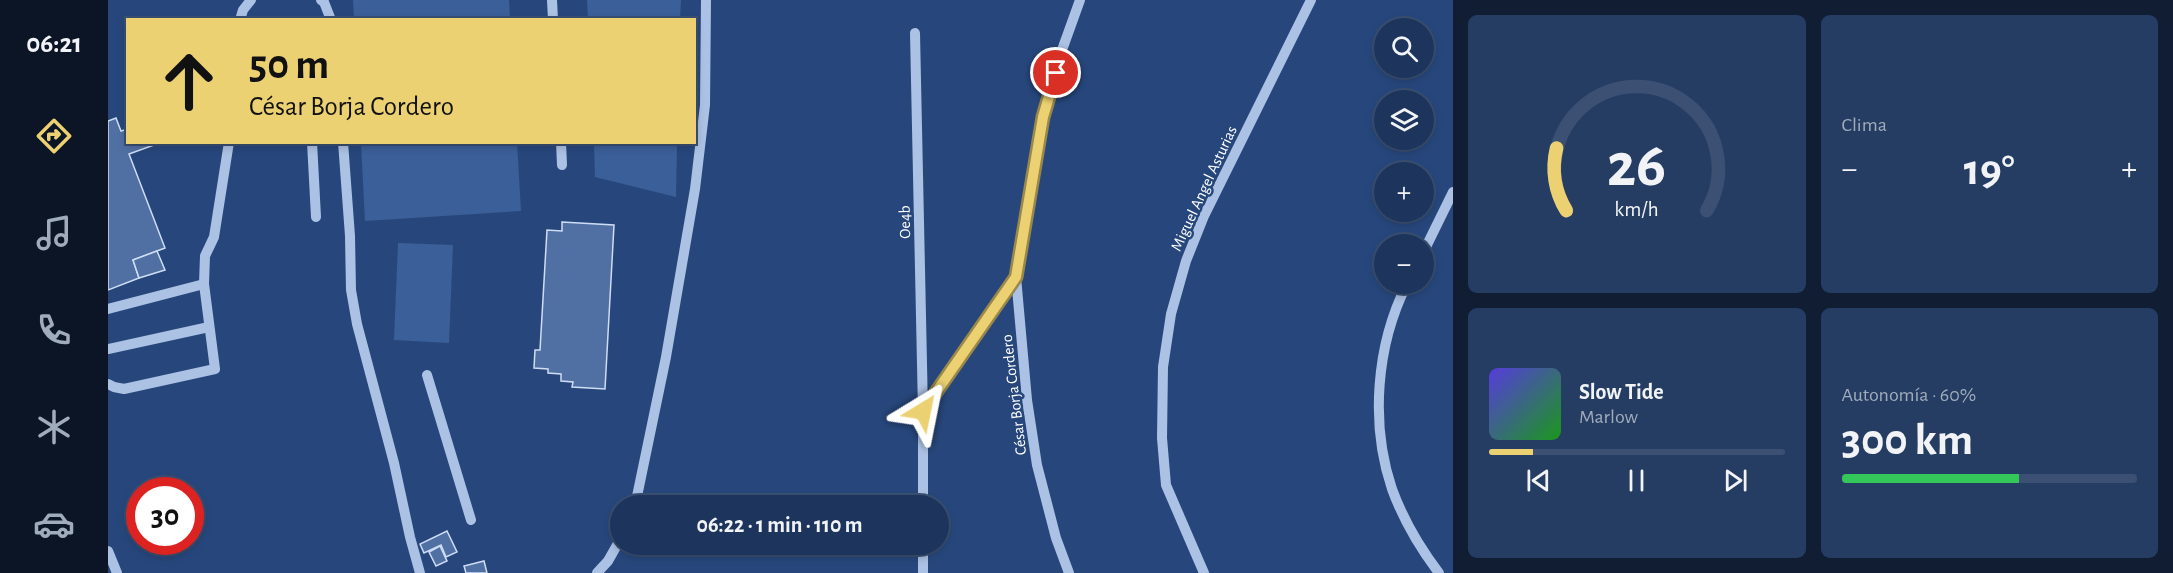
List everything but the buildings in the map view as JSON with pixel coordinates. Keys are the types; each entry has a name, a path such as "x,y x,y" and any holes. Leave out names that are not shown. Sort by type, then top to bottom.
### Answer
{"street":[{"path":"241,18 243,10 251,0"},
{"path":"321,0 330,18"},
{"path":"552,0 553,18"},
{"path":"637,495 666,357 695,189 705,105 706,0"},
{"name":"César Borja Cordero","path":"1069,573 1056,538 1037,465 1027,400 1016,277 1043,117 1062,50 1080,0"},
{"name":"Miguel Angel Asturias","path":"1204,573 1166,485 1162,438 1163,368 1171,314 1186,261 1204,216 1311,0"},
{"name":"Oe4b","path":"915,33 923,411"},
{"path":"108,384 123,389 215,369 204,284 206,256 214,237 229,144"},
{"path":"312,144 316,217"},
{"path":"343,144 350,237 351,290 357,324 420,573"},
{"path":"561,144 562,165"},
{"path":"1432,234 1453,192"},
{"path":"923,495 923,411 1016,277"},
{"path":"108,309 204,284"},
{"path":"1403,294 1389,329 1381,367 1379,407 1383,451 1392,489 1408,525 1427,558 1439,573"},
{"path":"108,349 209,327"},
{"path":"427,375 471,520"},
{"path":"108,551 117,573"},
{"path":"597,573 611,555"},
{"path":"923,555 923,573"},
{"path":"608,561 611,573"}],"shaded area":[{"path":"353,0 509,0 510,18 354,18"},
{"path":"587,0 681,0 680,18 588,18"},
{"path":"361,144 517,144 521,211 365,221"},
{"path":"594,144 677,144 676,197 595,177"},
{"path":"398,243 453,245 449,343 394,340"}],"route":[{"path":"923,411 1016,277 1043,117 1056,73"}]}
